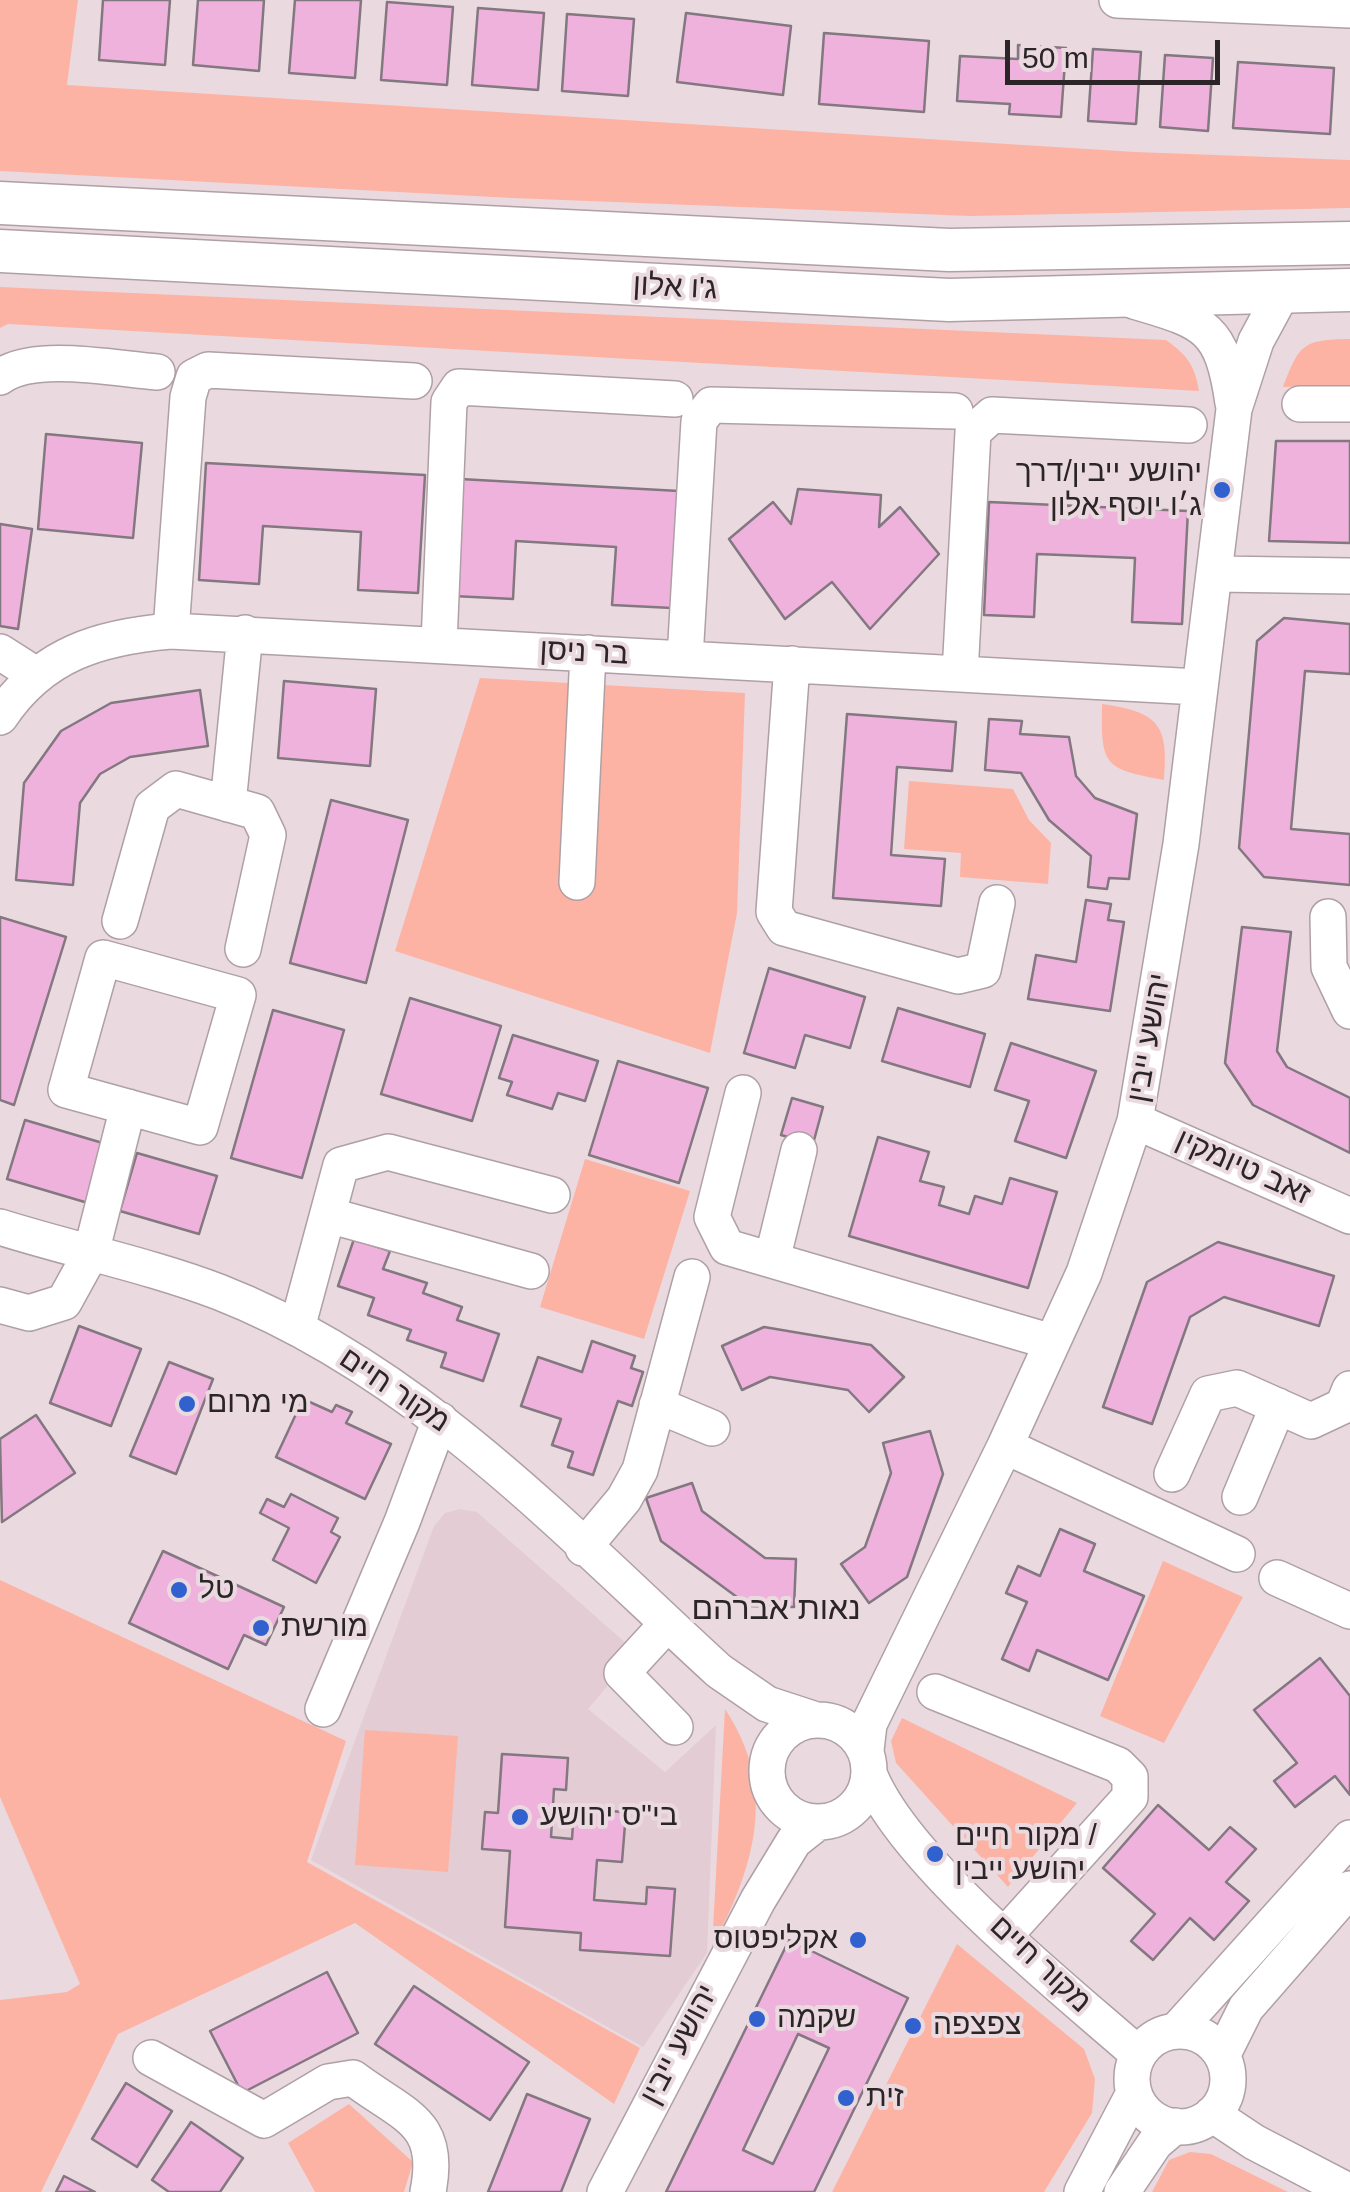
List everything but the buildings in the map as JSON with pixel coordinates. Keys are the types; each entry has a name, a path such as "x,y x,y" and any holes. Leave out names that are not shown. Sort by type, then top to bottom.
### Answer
{"main road":[{"name":"ג'ו אלון","path":"0,203 949,250 1350,242"},
{"name":"ג'ו אלון","path":"0,251 949,300 1326,292"}],"street":[{"path":"1117,0 1350,10"},
{"name":"יהושע ייבין","path":"868,1763 869,1724 914,1624 1005,1446 1084,1273 1135,1120 1182,844 1198,688 1218,574 1234,408 1256,341 1326,292"},
{"name":"יהושע ייבין","path":"1118,296 1179,314 1204,328 1222,349 1234,408"},
{"path":"0,377 18,366 40,364 157,372"},
{"path":"172,631 188,397 194,377 208,370 414,381"},
{"path":"439,644 450,402 459,388 675,399"},
{"path":"1300,404 1350,404"},
{"path":"684,658 699,421 711,405 955,411"},
{"path":"960,674 972,432 992,416 1189,425"},
{"path":"1218,574 1350,576"},
{"name":"בר ניסן","path":"0,718 36,674 60,656 96,640 172,631 1198,688"},
{"path":"228,804 245,633"},
{"path":"0,652 36,674"},
{"path":"577,882 588,653"},
{"path":"792,664 774,912 784,928 958,976 983,970 998,903"},
{"path":"120,920 152,808 176,790 257,812 268,835 243,948"},
{"path":"1328,916 1328,967 1350,1010"},
{"path":"103,958 238,995 200,1127 128,1107 66,1090 103,958"},
{"path":"743,1093 712,1217 728,1247 1052,1342"},
{"path":"0,1305 29,1313 64,1302 91,1253 128,1107"},
{"name":"זאב טיומקין","path":"1135,1120 1350,1216"},
{"path":"772,1260 799,1150"},
{"path":"298,1328 341,1165 388,1152 552,1195"},
{"path":"328,1215 530,1271"},
{"name":"מקור חיים","path":"0,1227 220,1292 298,1328 440,1420 719,1671 767,1704 825,1721"},
{"path":"584,1548 624,1499 640,1470 692,1277"},
{"path":"1172,1474 1208,1394 1237,1388 1310,1421 1346,1398"},
{"path":"658,1405 712,1428"},
{"path":"1240,1497 1278,1406"},
{"path":"323,1709 402,1522 440,1420"},
{"path":"1005,1446 1238,1554"},
{"path":"1277,1578 1350,1611"},
{"path":"667,1624 622,1673 675,1727"},
{"name":"יהושע ייבין","path":"825,1721 852,1709 914,1624"},
{"name":"מקור חיים","path":"719,1671 756,1727 769,1783"},
{"path":"934,1692 1118,1766 1130,1778 1130,1797 1006,1934"},
{"path":"825,1721 850,1730 868,1763 860,1801 826,1821 792,1815 769,1783 769,1757 783,1734 825,1721"},
{"name":"מקור חיים","path":"868,1763 890,1815 943,1875 1138,2054"},
{"name":"יהושע ייבין","path":"758,1900 771,1830 769,1783"},
{"name":"יהושע ייבין","path":"605,2192 758,1900 794,1841 826,1821"},
{"name":"מקור חיים","path":"826,1821 884,1831 943,1875"},
{"path":"1176,2031 1202,2037 1222,2056 1228,2086 1212,2114 1189,2126 1175,2126 1149,2116 1134,2093 1132,2080 1138,2054 1154,2038 1176,2031 1350,1838"},
{"path":"1222,2056 1246,2008 1350,1889"},
{"path":"151,2058 264,2120 328,2082 353,2078 428,2134 434,2158 428,2192"},
{"path":"1082,2192 1134,2093"},
{"path":"1212,2114 1254,2142 1350,2192"},
{"path":"1122,2192 1146,2154 1175,2126"}],"shaded area":[{"path":"0,0 78,0 67,85 1135,152 1350,160 1350,208 970,216 512,198 0,171"},
{"path":"0,287 1166,340 1189,361 1199,391 8,324 0,328"},
{"path":"1350,339 1350,386 1283,387 1305,347"},
{"path":"480,678 745,693 737,913 710,1053 395,951"},
{"path":"1102,704 1136,711 1156,724 1164,746 1164,780 1128,772 1110,761 1103,740"},
{"path":"909,781 1013,789 1029,820 1051,843 1048,884 960,877 961,853 904,849"},
{"path":"585,1159 690,1191 644,1339 540,1307"},
{"name":"בי\"ס יהושע","path":"460,1509 477,1512 636,1652 588,1709 665,1772 716,1725 707,1953 643,2047 311,1860 434,1526 445,1513"},
{"path":"1163,1561 1243,1597 1164,1743 1100,1716"},
{"path":"0,1580 346,1741 307,1862 640,2048 614,2104 355,1923 118,2034 41,2192 0,2192 0,2000 67,1992 80,1984 0,1797"},
{"path":"725,1709 742,1739 752,1769 755,1829 739,1888 712,1947"},
{"path":"902,1718 1077,1803 1008,1887 896,1763 891,1741"},
{"path":"365,1730 458,1736 448,1872 355,1865"},
{"path":"957,1944 1084,2049 1095,2079 1092,2113 1044,2192 832,2192"},
{"path":"349,2104 413,2162 404,2192 315,2192 288,2143"},
{"path":"1190,2152 1211,2154 1288,2192 1152,2192 1169,2160"}],"place":[{"name":"יהושע ייבין/דרך ג׳ו יוסף אלון","path":"1222,490"},
{"name":"מי מרום","path":"187,1404"},
{"name":"טל","path":"179,1590"},
{"name":"מורשת","path":"261,1628"},
{"name":"בי\"ס יהושע","path":"520,1817"},
{"name":"מקור חיים / יהושע ייבין","path":"935,1854"},
{"name":"אקליפטוס","path":"858,1940"},
{"name":"שקמה","path":"757,2019"},
{"name":"צפצפה","path":"913,2026"},
{"name":"זית","path":"846,2098"}],"district":[{"name":"נאות אברהם","path":"776,1610"}]}
